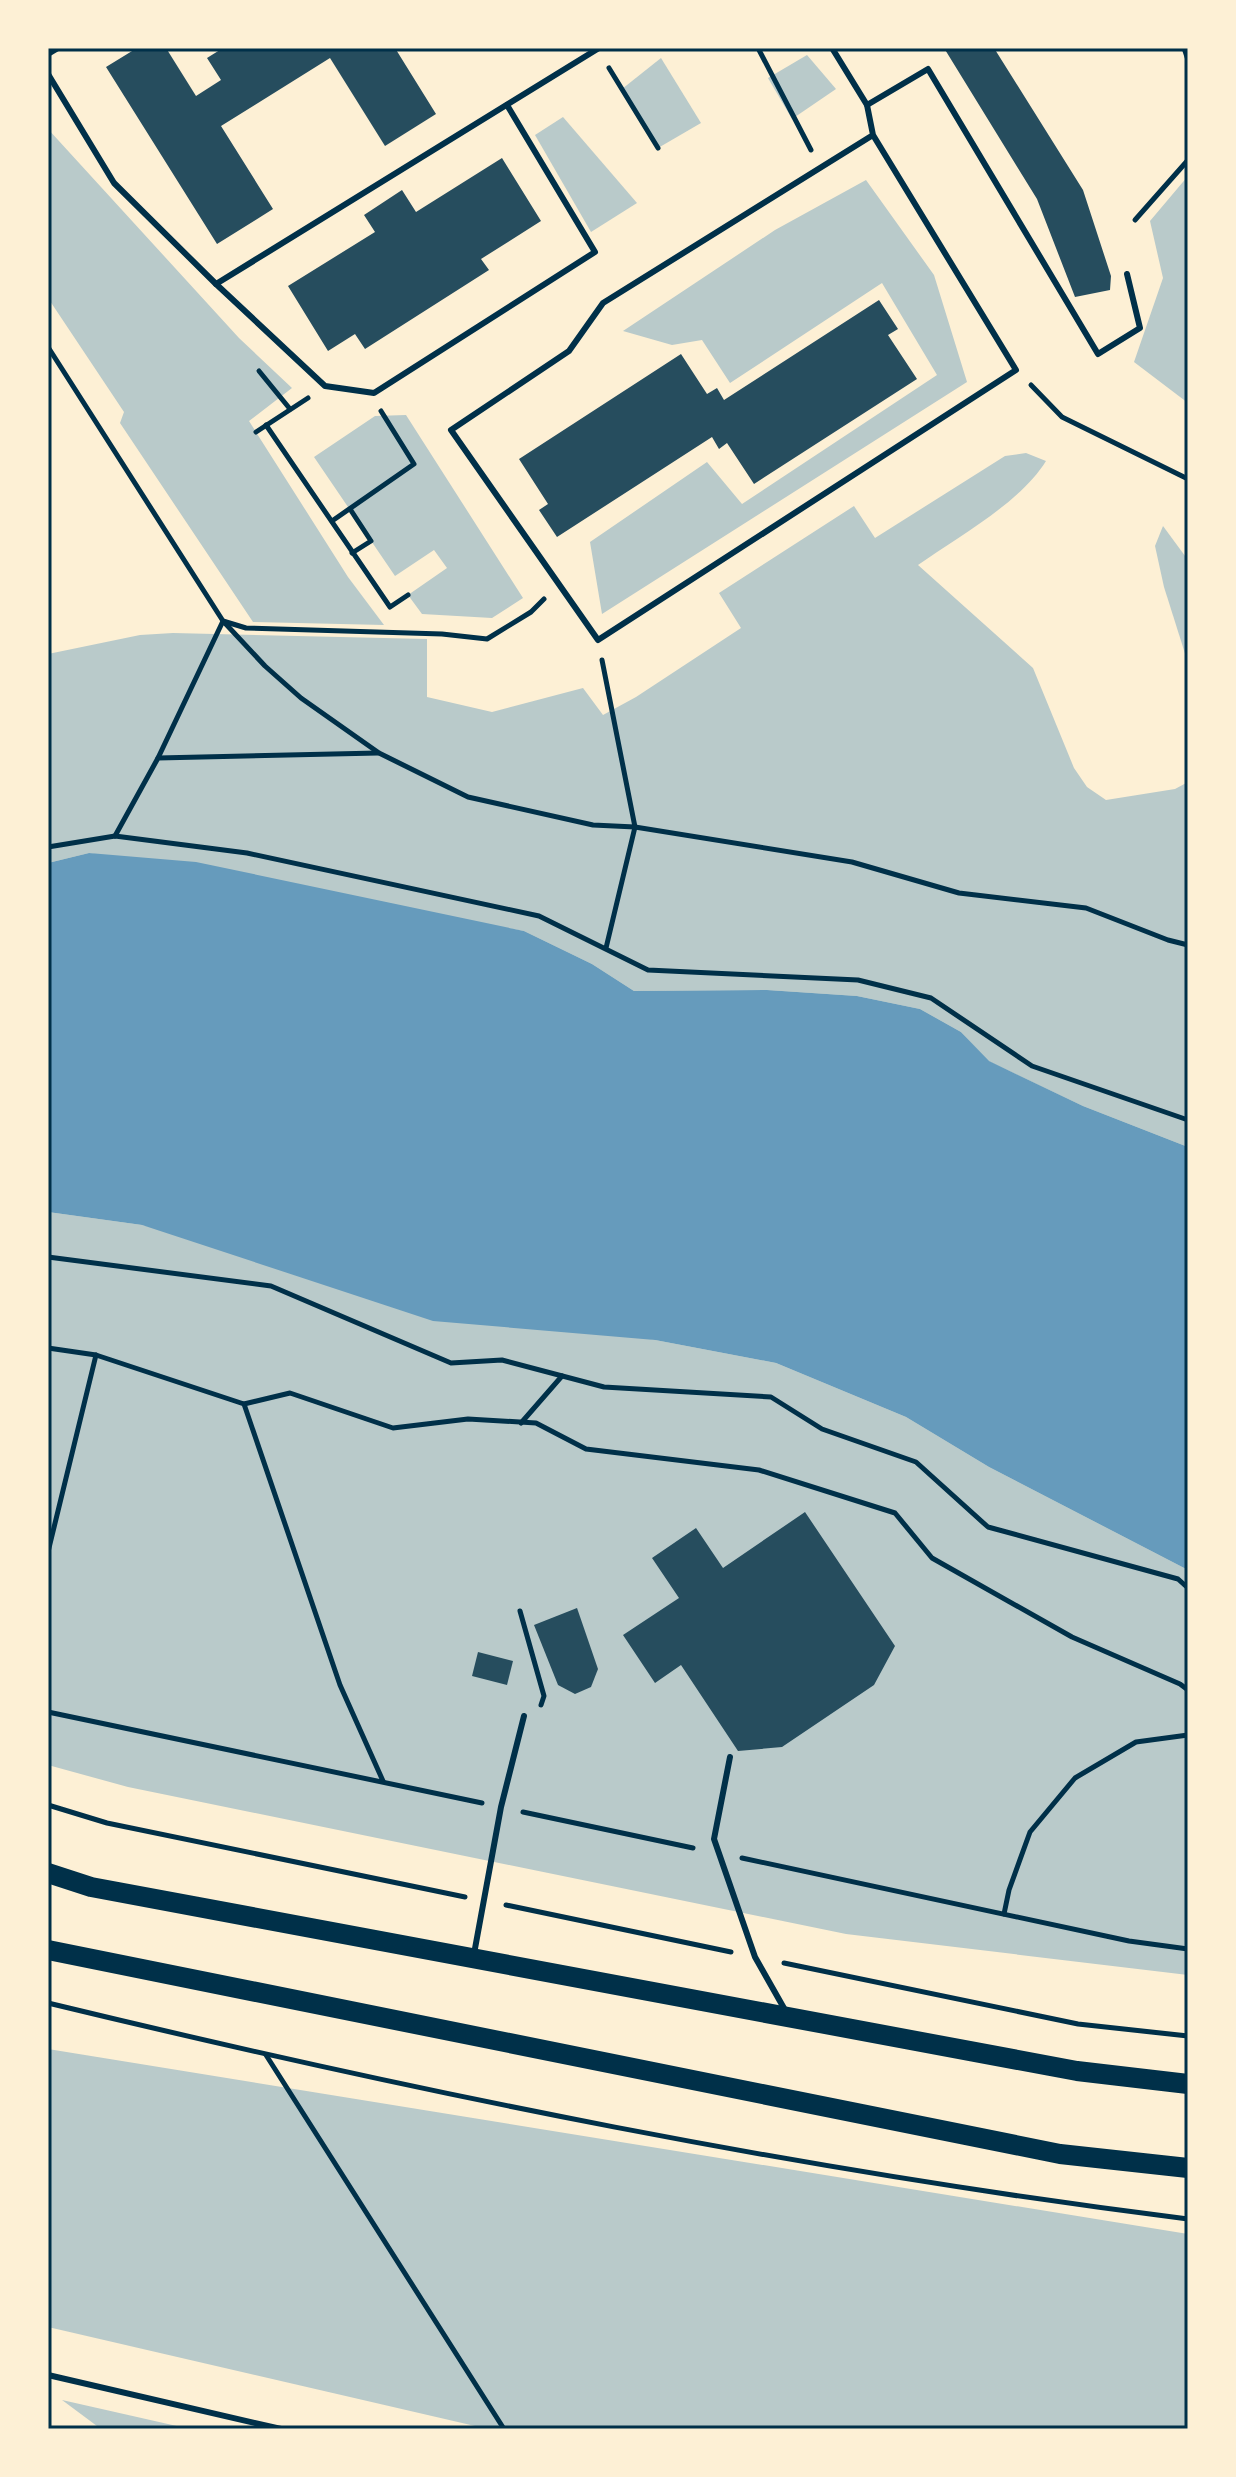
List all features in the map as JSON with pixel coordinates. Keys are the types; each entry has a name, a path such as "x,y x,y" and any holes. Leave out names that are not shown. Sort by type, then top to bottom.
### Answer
{"main road":[{"path":"48,1873 91,1887 1077,2071 1188,2084"},
{"path":"48,1950 1060,2154 1188,2168"}],"lane":[{"path":"48,54 58,48"},
{"path":"832,48 867,105 873,135 1016,370 598,640 451,430 569,351 603,303 873,135"},
{"path":"216,284 598,49"},
{"path":"867,105 928,69 1098,354 1140,328 1127,274"},
{"path":"48,74 114,183 216,284 325,386 374,393 595,252 507,105"},
{"path":"473,1958 501,1807 524,1716"},
{"path":"730,1757 714,1839 755,1957 788,2017"},
{"path":"48,2375 281,2429"}],"path":[{"path":"758,48 821,168"},
{"path":"1184,48 1188,60"},
{"path":"598,49 658,148"},
{"path":"1135,220 1188,160"},
{"path":"48,347 223,621 265,666 301,698 379,753 468,797 593,825 635,827 852,862 959,893 1086,908 1188,945"},
{"path":"1016,370 1062,417 1188,479"},
{"path":"259,371 290,409"},
{"path":"256,432 325,386"},
{"path":"332,521 414,464 382,415 374,393"},
{"path":"266,425 390,607 408,595"},
{"path":"350,509 371,541 352,553"},
{"path":"223,621 246,628 442,634 487,639 531,612 560,585"},
{"path":"115,836 158,758 223,621"},
{"path":"598,640 635,827 606,948"},
{"path":"158,758 379,753"},
{"path":"48,847 115,836 247,853 539,916 648,970 858,980 931,998 1032,1066 1188,1120"},
{"path":"48,1257 271,1286 451,1363 502,1360 604,1387 771,1397 822,1429 916,1462 988,1527 1178,1579 1188,1588"},
{"path":"48,1348 96,1355 244,1404 290,1393 393,1428 468,1419 536,1423 586,1449 759,1470 895,1513 932,1558 1072,1637 1188,1690"},
{"path":"48,1552 96,1355"},
{"path":"521,1423 562,1376"},
{"path":"244,1404 340,1685 383,1781"},
{"path":"520,1611 544,1696 538,1719 524,1716"},
{"path":"48,1712 1129,1941 1188,1949"},
{"path":"1004,1914 1009,1890 1030,1832 1075,1778 1136,1742 1188,1735"},
{"path":"48,1805 107,1823 1078,2024 1188,2036"},
{"path":"48,2003 266,2055 700,2145 1050,2202 1188,2219"},
{"path":"266,2055 504,2429"}],"shaded area":[{"path":"807,55 836,89 792,119 768,78"},
{"path":"661,58 701,123 658,148 622,89"},
{"path":"563,117 637,203 591,232 535,135"},
{"path":"48,129 239,338 292,388 249,421 348,577 384,625 253,622 120,423 124,412 48,298"},
{"path":"1188,176 1188,403 1134,362 1163,278 1150,221"},
{"path":"866,180 934,275 967,382 602,614 590,542 707,462 742,504 937,375 882,283 730,383 702,340 672,345 623,331 775,230"},
{"path":"406,415 523,598 492,618 422,614 408,595 447,568 434,550 395,576 314,457 375,416"},
{"path":"1026,453 1046,461 1021,491 988,518 918,565 1033,668 1074,768 1087,787 1106,800 1175,789 1188,782 1188,1147 1083,1106 988,1061 961,1032 920,1009 857,996 767,990 634,991 592,964 524,931 89,853 48,863 48,654 140,635 173,633 427,639 427,697 492,712 583,688 603,715 741,628 719,593 854,506 875,538 1005,456"},
{"path":"1163,526 1188,560 1188,663 1164,587 1155,546"},
{"path":"48,1212 142,1225 655,1340 776,1363 906,1417 989,1467 1188,1570 1188,1975 846,1934 128,1787 48,1765"},
{"path":"48,2049 1188,2234 1188,2429 488,2429 48,2327"},
{"path":"62,2400 190,2429 101,2429"}],"water":[{"path":"89,853 196,862 524,931 592,964 634,991 767,990 857,996 920,1009 961,1032 989,1061 1083,1106 1188,1147 1188,1570 989,1467 906,1417 776,1363 655,1340 433,1321 142,1225 48,1212 48,863"}],"building":[{"path":"137,48 166,48 196,96 221,80 207,58 223,48 395,48 436,114 385,146 330,58 221,126 273,209 217,244 106,67"},
{"path":"944,48 994,48 1083,190 1111,276 1110,290 1075,297 1037,199"},
{"path":"502,158 541,221 481,259 489,270 365,349 355,334 328,351 288,286 375,232 364,215 402,190 416,212"},
{"path":"879,300 898,329 888,335 917,379 754,484 727,443 719,449 712,437 557,537 539,510 548,504 519,459 681,354 707,394 717,388 724,400"},
{"path":"805,1512 895,1646 874,1685 782,1747 738,1751 681,1665 655,1683 623,1635 679,1598 652,1558 696,1528 723,1568"},
{"path":"577,1608 598,1669 591,1687 575,1694 558,1685 534,1625"},
{"path":"478,1652 513,1661 507,1685 472,1676"}]}
